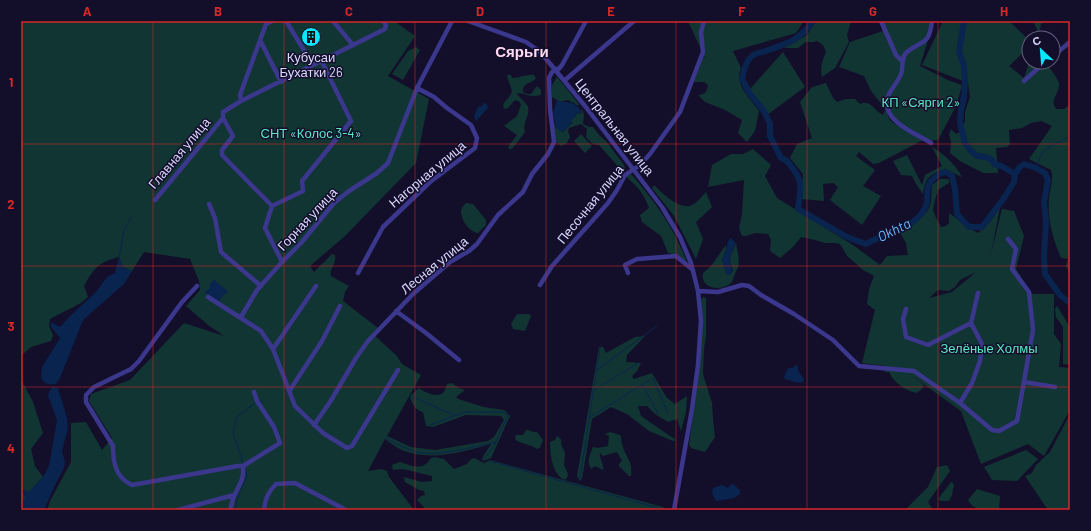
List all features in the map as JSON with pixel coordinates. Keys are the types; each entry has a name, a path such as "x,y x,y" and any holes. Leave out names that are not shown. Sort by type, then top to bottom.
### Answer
{"street":[{"path":"272,21 266,24 240,95 241,101 385,29 386,25 383,21"},
{"path":"286,21 313,64"},
{"path":"333,21 353,45"},
{"name":"Горная улица","path":"272,206 265,228 282,262 301,243 334,203 349,191 377,173 388,163 417,88 452,21"},
{"name":"Центральная улица","path":"468,21 478,23 526,42 539,51 564,80 633,170 671,221 680,237 693,270 698,291 701,321 698,365 674,510"},
{"name":"Лесная улица","path":"314,425 368,341 413,294 450,262 469,251 477,244 498,215 523,192 532,174 548,154 554,142 550,109 549,78 552,72 562,65 586,21"},
{"path":"564,80 634,21"},
{"name":"Песочная улица","path":"540,285 552,266 608,203 625,175 640,165 650,154 680,112 702,55 703,50 701,32 704,21"},
{"path":"881,21 896,55 902,61"},
{"path":"931,143 898,124 892,118 888,110 887,102 889,95 901,74 902,61 906,52 924,42 930,34 932,21"},
{"path":"260,40 281,82"},
{"path":"1061,49 1070,42"},
{"path":"223,118 232,136 222,150 222,155 272,206 303,191 302,181 351,121 321,60"},
{"path":"1024,81 1036,70"},
{"name":"Нагорная улица","path":"358,273 383,227 430,182 475,148 477,143 475,131 471,125 434,97 417,88"},
{"name":"Главная улица","path":"155,200 223,118 223,112 241,101"},
{"path":"209,204 215,218 222,252 261,286"},
{"path":"698,291 718,292 742,285 749,286 761,296 794,314 833,340 859,366 914,371 960,403 992,430 998,431 1017,421 1033,330 1029,292 1012,269 1016,249 1008,239"},
{"path":"628,273 624,265 637,259 676,256 693,270"},
{"path":"241,318 261,286 282,262"},
{"path":"197,286 182,302 139,361 131,369 94,388 86,394 86,402 113,446 113,455 118,474 124,481 132,485 244,466 280,443 274,427 257,401 254,392"},
{"path":"273,349 316,286"},
{"path":"960,403 972,383 980,360 982,344 971,323 978,293"},
{"path":"208,297 261,331 273,349 295,406 326,435 347,448 352,446 398,370"},
{"path":"290,390 322,341 340,306"},
{"path":"906,309 903,319 906,337 928,345 971,323"},
{"path":"397,312 459,360"},
{"path":"1024,382 1055,388"},
{"path":"230,510 234,495 242,482 244,466"},
{"path":"264,510 264,502 270,490 276,484 295,483 346,510"},
{"path":"178,510 234,495"}],"green space":[{"name":"СНТ «Колос 3-4»","path":"21,21 394,21 415,36 388,76 429,99 416,163 345,236 310,266 314,272 332,254 335,255 331,276 349,286 345,292 343,301 378,328 373,334 397,356 402,364 421,375 387,436 411,447 435,450 488,441 494,437 504,420 501,416 466,415 433,427 426,426 423,412 414,406 410,396 419,388 430,394 437,395 444,392 447,384 452,383 465,390 456,397 458,399 484,407 504,410 510,416 491,458 483,461 482,458 491,444 444,455 421,455 398,448 385,439 368,471 381,469 387,471 389,477 414,510 47,510 50,501 71,462 71,423 86,422 102,450 112,438 89,401 91,394 130,380 184,323 224,336 208,325 186,306 200,290 199,281 190,259 144,252 132,271 123,267 119,257 106,261 94,270 84,286 88,297 81,303 50,319 49,326 53,335 51,341 31,347 21,356"},
{"path":"688,21 804,21 796,33 733,51 741,68 739,74 741,86 759,111 755,131 747,142 738,133 742,120 725,110 705,102 699,96 705,92 708,86 703,82 694,82 703,57 705,58"},
{"path":"816,21 851,21 847,35 849,42 835,68 822,77 821,70 823,58 826,52 823,45 817,41 806,42 798,48 784,48 807,35"},
{"name":"КП «Сярги 2»","path":"879,21 930,21 928,40 920,66 950,81 962,85 957,104 938,140 927,141 897,124 891,119 871,91 864,76 839,67 850,42 883,31"},
{"path":"943,21 1046,21 1041,24 1040,30 1037,30 1034,23 1010,22 1021,32 1021,55 1009,66 1024,78 1027,70 1051,70 1059,84 1054,99 1056,109 1064,109 1070,105 1070,275 1066,265 1068,259 1061,258 1055,244 1050,221 1049,198 1052,181 1051,170 1029,159 1052,126 1041,121 1031,123 1022,128 1009,130 1010,144 1007,147 996,148 998,173 983,173 960,161 950,153 951,142 949,135 951,129 956,134 960,132 965,121 965,112 970,97 968,83 922,65"},
{"path":"416,47 420,50 403,80 392,74 408,51"},
{"path":"783,52 805,87 767,115 750,89"},
{"path":"507,75 511,75 512,78 534,75 536,78 524,86 523,92 531,94 537,86 541,90 541,95 537,96 517,93 528,106 528,112 524,129 525,132 512,149 509,149 508,147 517,135 504,126 517,116 521,105 520,102 516,100 508,108 504,109 503,107 504,103 512,92"},
{"path":"557,77 579,104 579,106 568,100 560,102 552,97 552,85"},
{"path":"826,83 833,98 837,102 846,99 855,99 860,104 870,104 883,115 885,110 890,120 896,125 923,140 879,163 873,164 859,152 856,156 875,170 863,186 881,196 862,225 830,200 838,187 833,183 823,184 824,201 801,199 803,174 790,158 797,144 812,138 800,102 812,87"},
{"path":"582,108 584,115 583,124 593,127 606,141 624,165 625,167 623,172 599,145 593,144 587,139 587,129 581,124 569,128 568,131 570,137 567,143 561,146 556,142 552,118 556,128 563,132 572,123 571,120 576,114 581,113"},
{"path":"581,134 592,146 585,153 574,141"},
{"path":"932,147 949,160 962,177 945,169 940,171 929,177 925,184 923,194 912,176 901,175 893,161 907,155 922,185 925,175 942,166"},
{"name":"Зелёные Холмы","path":"753,149 771,165 765,176 777,198 853,245 880,265 887,256 908,255 906,243 899,231 913,224 925,214 931,203 932,185 940,179 948,179 950,182 938,190 933,210 941,227 946,226 949,223 949,213 965,226 978,233 990,222 1000,207 991,254 1002,209 1014,211 1024,236 1016,269 1032,294 1054,294 1054,334 1061,344 1059,367 1070,368 1070,410 1044,456 1028,444 981,464 961,411 911,375 924,385 921,390 916,393 897,383 889,372 885,372 886,366 862,363 875,310 867,304 869,289 874,276 863,270 847,256 840,244 825,243 801,237 793,247 780,258 770,251 771,240 768,234 755,233 742,236 739,228 742,214 744,180 708,187 712,165 731,154 743,154","holes":["976,272 952,292 929,298 938,290 949,291 955,287 960,280"]},
{"path":"631,174 663,215 676,237 687,262 678,255 668,253 661,236 642,222 640,215 649,208 637,187 625,175"},
{"path":"654,185 682,206 692,205 706,192 712,207 696,222 703,239 696,259 674,216 652,188"},
{"path":"466,203 473,204 486,220 486,225 478,233 471,230 463,220 461,212 462,207"},
{"path":"736,242 739,264 732,282 721,288 707,285 704,282 703,273 711,266 726,245 726,250 722,260 727,275 731,274 733,270 730,259"},
{"path":"703,297 706,298 706,336 703,374 712,403 715,437 705,452 691,448 689,445 700,361 701,300"},
{"path":"1057,306 1070,327 1070,365 1063,364 1063,327 1056,317 1055,309"},
{"path":"517,314 529,314 531,316 525,331 513,329 511,324"},
{"path":"645,336 627,355 626,362 641,363 637,371 632,376 634,379 652,373 667,398 675,404 687,396 686,412 681,431 677,419 668,422 655,414 647,406 638,406 641,416 676,440 673,441 649,431 627,414 611,407 592,419 582,479 580,481 577,476 599,347 603,347 606,353 635,337"},
{"path":"21,379 33,402 43,433 31,449 35,466 43,477 29,492 23,490 26,500 21,504"},
{"path":"1070,414 1070,510 1048,510 1025,476 1032,473 1036,465 1050,452"},
{"path":"526,430 537,432 543,440 540,448 537,449 515,439 516,435 523,435"},
{"path":"610,432 620,435 623,448 631,466 631,476 629,476 619,466 622,461 617,452 603,456 600,453 603,470 595,466 591,469 589,460 593,447 598,448 608,446 609,436 605,434"},
{"path":"557,436 561,439 561,444 565,453 564,465 568,474 567,478 564,480 554,468 550,452 550,442 555,440"},
{"path":"1026,450 1038,459 1017,481 992,480 984,467"},
{"path":"434,457 444,459 454,469 467,464 474,458 484,463 490,460 663,507 666,510 422,510 424,507 417,500 421,496 425,495 424,491 419,490 405,482 404,477 422,482 432,481 432,476 403,469 393,470 392,465 400,462 412,466 421,466"},
{"path":"947,465 950,471 928,502 933,510 905,510 928,487 937,467"},
{"path":"951,482 954,484 949,501 941,501 938,499"},
{"path":"977,489 1000,496 999,510 981,510 974,507 968,500"}],"water":[{"path":"557,100 572,103 581,111 571,120 572,122 563,132 556,128 553,113"},
{"path":"484,103 487,104 488,108 476,121 474,116 478,107 482,106"},
{"path":"731,238 735,242 730,259 730,266 732,270 731,274 727,275 722,260 729,239"},
{"path":"119,257 123,267 132,271 124,284 83,320 60,378 56,384 44,382 41,378 42,367 60,338 51,327 51,322 60,327 96,292 107,277 115,273"},
{"path":"214,279 227,291 227,294 224,294 219,301 204,292 209,289 210,284"},
{"path":"796,365 798,366 798,371 804,379 801,383 786,380 784,377 788,368 792,368"},
{"path":"52,387 58,388 67,418 68,428 62,451 65,462 64,468 44,510 21,510 21,504 25,498 23,490 29,492 43,477 49,466 57,420 48,396"},
{"path":"733,484 740,490 740,494 734,498 716,501 712,493 713,488 722,485 728,488"}],"waterway":[{"name":"Okhta","path":"813,21 803,33 793,40 752,56 746,64 742,79 750,94 764,111 770,124 770,136 781,158 788,162 800,182 798,209 847,237 866,244 917,219 926,207 927,192 930,182 943,172 952,176 955,189 957,214 969,227 982,227 1004,198 1014,182 1015,174 1019,168 1024,164 1036,168 1045,173 1048,180 1044,202 1046,222 1044,257 1045,274 1060,295 1070,303"},
{"path":"964,21 959,52 964,66 964,97 960,123 965,143 977,156 986,157 992,160 994,164 1001,166 1015,174"},
{"path":"1036,168 1045,150 1070,136"},
{"path":"119,258 124,230 132,216"},
{"path":"597,370 657,326"},
{"path":"580,479 600,348"},
{"path":"594,390 638,363"},
{"path":"590,417 653,378 668,414"},
{"path":"643,385 658,414"},
{"path":"413,397 454,415"},
{"path":"243,463 233,433 237,417 255,403"},
{"path":"430,425 465,412 503,412 508,415 494,446 484,459"},
{"path":"385,438 412,451 430,454 449,452 496,442"},
{"path":"490,461 658,508"},
{"path":"235,510 238,497 247,476 245,469"}],"place":[{"name":"Кубусаи Бухатки 26","path":"311,37"}],"district":[{"name":"Сярьги","path":"522,52"}]}
